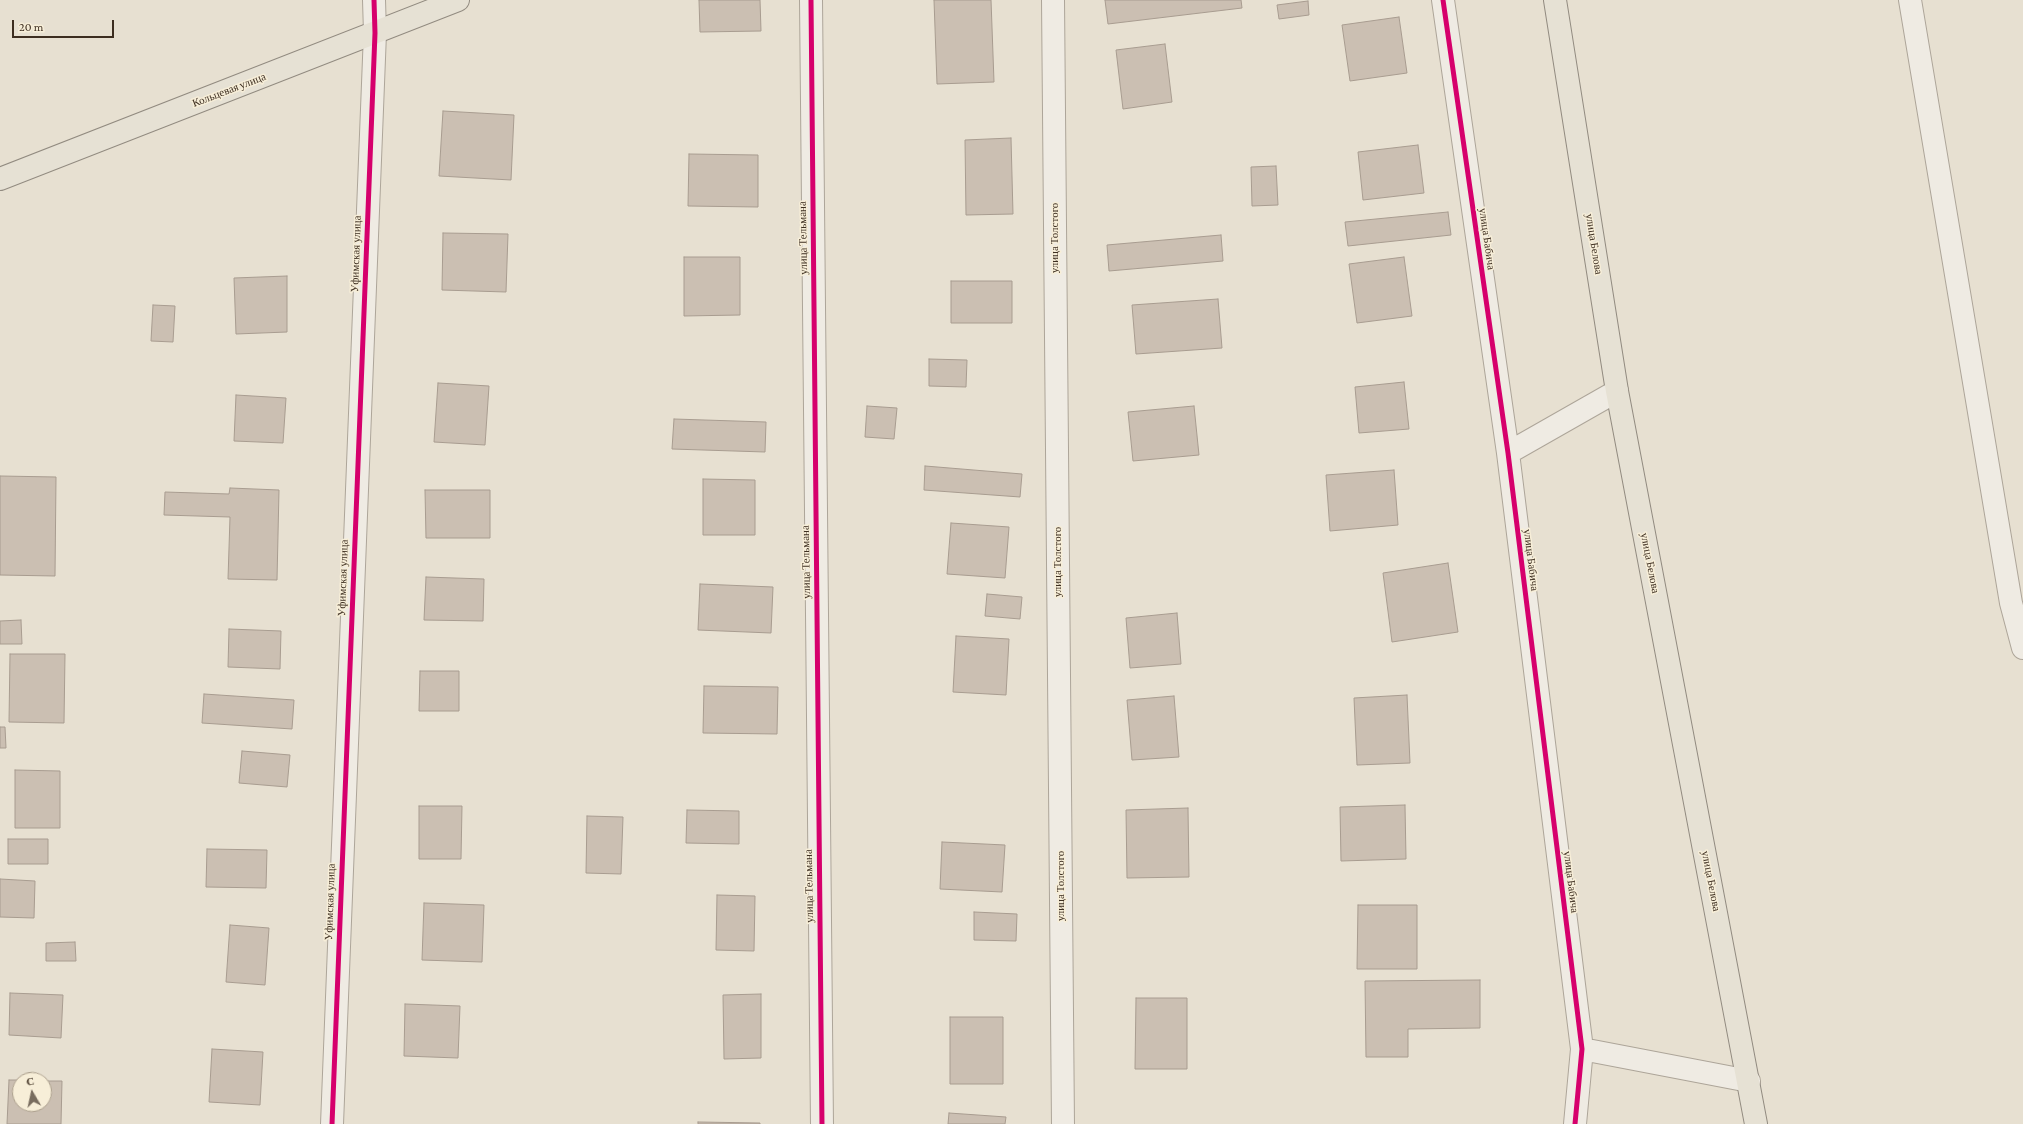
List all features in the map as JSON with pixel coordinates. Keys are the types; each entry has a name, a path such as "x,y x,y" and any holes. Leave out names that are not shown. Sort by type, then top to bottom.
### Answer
{"main road":[{"name":"Кольцевая улица","path":"0,179 458,0"},
{"name":"улица Белова","path":"1555,0 1617,391 1756,1124"}],"street":[{"name":"Уфимская улица","path":"332,1124 375,33 374,0"},
{"name":"улица Тельмана","path":"811,0 822,1124"},
{"name":"улица Толстого","path":"1053,0 1063,1124"},
{"name":"улица Бабича","path":"1443,0 1508,453 1582,1049 1575,1124"},
{"path":"1910,0 2011,603 2023,648"},
{"path":"1508,453 1617,391"},
{"path":"1582,1049 1749,1081"}],"building":[{"path":"699,0 760,0 761,31 700,32"},
{"path":"934,0 991,0 994,82 937,84"},
{"path":"1105,0 1241,0 1242,8 1108,24"},
{"path":"1308,1 1309,15 1279,19 1277,5"},
{"path":"1399,17 1407,73 1350,81 1342,25"},
{"path":"1165,44 1172,102 1123,109 1116,50"},
{"path":"443,111 514,115 511,180 439,176"},
{"path":"1011,138 1013,214 966,215 965,140"},
{"path":"1418,145 1424,193 1363,200 1358,152"},
{"path":"689,154 758,155 758,207 688,206"},
{"path":"1276,166 1278,205 1252,206 1251,167"},
{"path":"1448,212 1451,235 1348,246 1345,222"},
{"path":"443,233 508,234 506,292 442,290"},
{"path":"1221,235 1223,261 1109,271 1107,245"},
{"path":"684,257 740,257 740,315 684,316"},
{"path":"1404,257 1412,316 1357,323 1349,264"},
{"path":"287,276 287,332 236,334 234,278"},
{"path":"951,281 1012,281 1012,323 951,323"},
{"path":"1218,299 1222,348 1136,354 1132,305"},
{"path":"153,305 175,306 173,342 151,341"},
{"path":"929,359 967,360 966,387 929,386"},
{"path":"1404,382 1409,429 1359,433 1355,387"},
{"path":"438,383 489,386 485,445 434,442"},
{"path":"236,395 286,398 283,443 234,441"},
{"path":"867,406 897,408 894,439 865,437"},
{"path":"1194,406 1199,455 1133,461 1128,412"},
{"path":"674,419 766,422 765,452 672,449"},
{"path":"925,466 1022,474 1020,497 924,490"},
{"path":"1394,470 1398,525 1330,531 1326,475"},
{"path":"0,476 56,477 55,576 0,575"},
{"path":"703,479 755,480 755,535 703,535"},
{"path":"230,488 279,490 277,580 228,579 230,517 164,515 165,492 229,494"},
{"path":"425,490 490,490 490,538 426,538"},
{"path":"951,523 1009,527 1005,578 947,574"},
{"path":"1448,563 1458,632 1392,642 1383,573"},
{"path":"426,577 484,579 483,621 424,620"},
{"path":"700,584 773,587 771,633 698,630"},
{"path":"987,594 1022,597 1020,619 985,616"},
{"path":"1177,613 1181,664 1130,668 1126,618"},
{"path":"21,620 22,644 0,644 0,621"},
{"path":"229,629 281,631 280,669 228,667"},
{"path":"956,636 1009,639 1006,695 953,692"},
{"path":"10,654 65,654 64,723 9,722"},
{"path":"420,671 459,671 459,711 419,711"},
{"path":"704,686 778,687 777,734 703,733"},
{"path":"204,694 294,700 292,729 202,723"},
{"path":"1407,695 1410,763 1357,765 1354,698"},
{"path":"1174,696 1179,757 1132,760 1127,700"},
{"path":"0,727 5,727 6,748 0,748"},
{"path":"242,751 290,755 287,787 239,783"},
{"path":"15,770 60,771 60,828 15,828"},
{"path":"1405,805 1406,859 1341,861 1340,807"},
{"path":"419,806 462,806 461,859 419,859"},
{"path":"1188,808 1189,877 1127,878 1126,810"},
{"path":"687,810 739,811 739,844 686,843"},
{"path":"587,816 623,817 621,874 586,873"},
{"path":"8,839 48,839 48,864 8,864"},
{"path":"942,842 1005,845 1002,892 940,889"},
{"path":"207,849 267,850 266,888 206,887"},
{"path":"0,879 35,881 34,918 0,917"},
{"path":"717,895 755,896 754,951 716,950"},
{"path":"424,903 484,905 482,962 422,960"},
{"path":"1358,905 1417,905 1417,969 1357,969"},
{"path":"974,912 1017,914 1016,941 974,940"},
{"path":"230,925 269,928 265,985 226,982"},
{"path":"75,942 76,961 46,961 46,943"},
{"path":"1480,980 1480,1028 1408,1029 1408,1057 1366,1057 1365,981"},
{"path":"10,993 63,995 61,1038 9,1035"},
{"path":"761,994 761,1058 724,1059 723,995"},
{"path":"1136,998 1187,998 1187,1069 1135,1069"},
{"path":"405,1004 460,1006 458,1058 404,1056"},
{"path":"950,1017 1003,1017 1003,1084 950,1084"},
{"path":"212,1049 263,1052 260,1105 209,1102"},
{"path":"9,1080 12,1080 12,1112 52,1112 52,1081 62,1081 61,1124 7,1124"},
{"path":"949,1113 1006,1117 1005,1124 948,1124"},
{"path":"698,1122 760,1123 760,1124 698,1124"}],"cycle path":[{"path":"332,1124 375,33 374,0"},
{"path":"811,0 822,1124"},
{"path":"1443,0 1508,453 1582,1049 1575,1124"}]}
